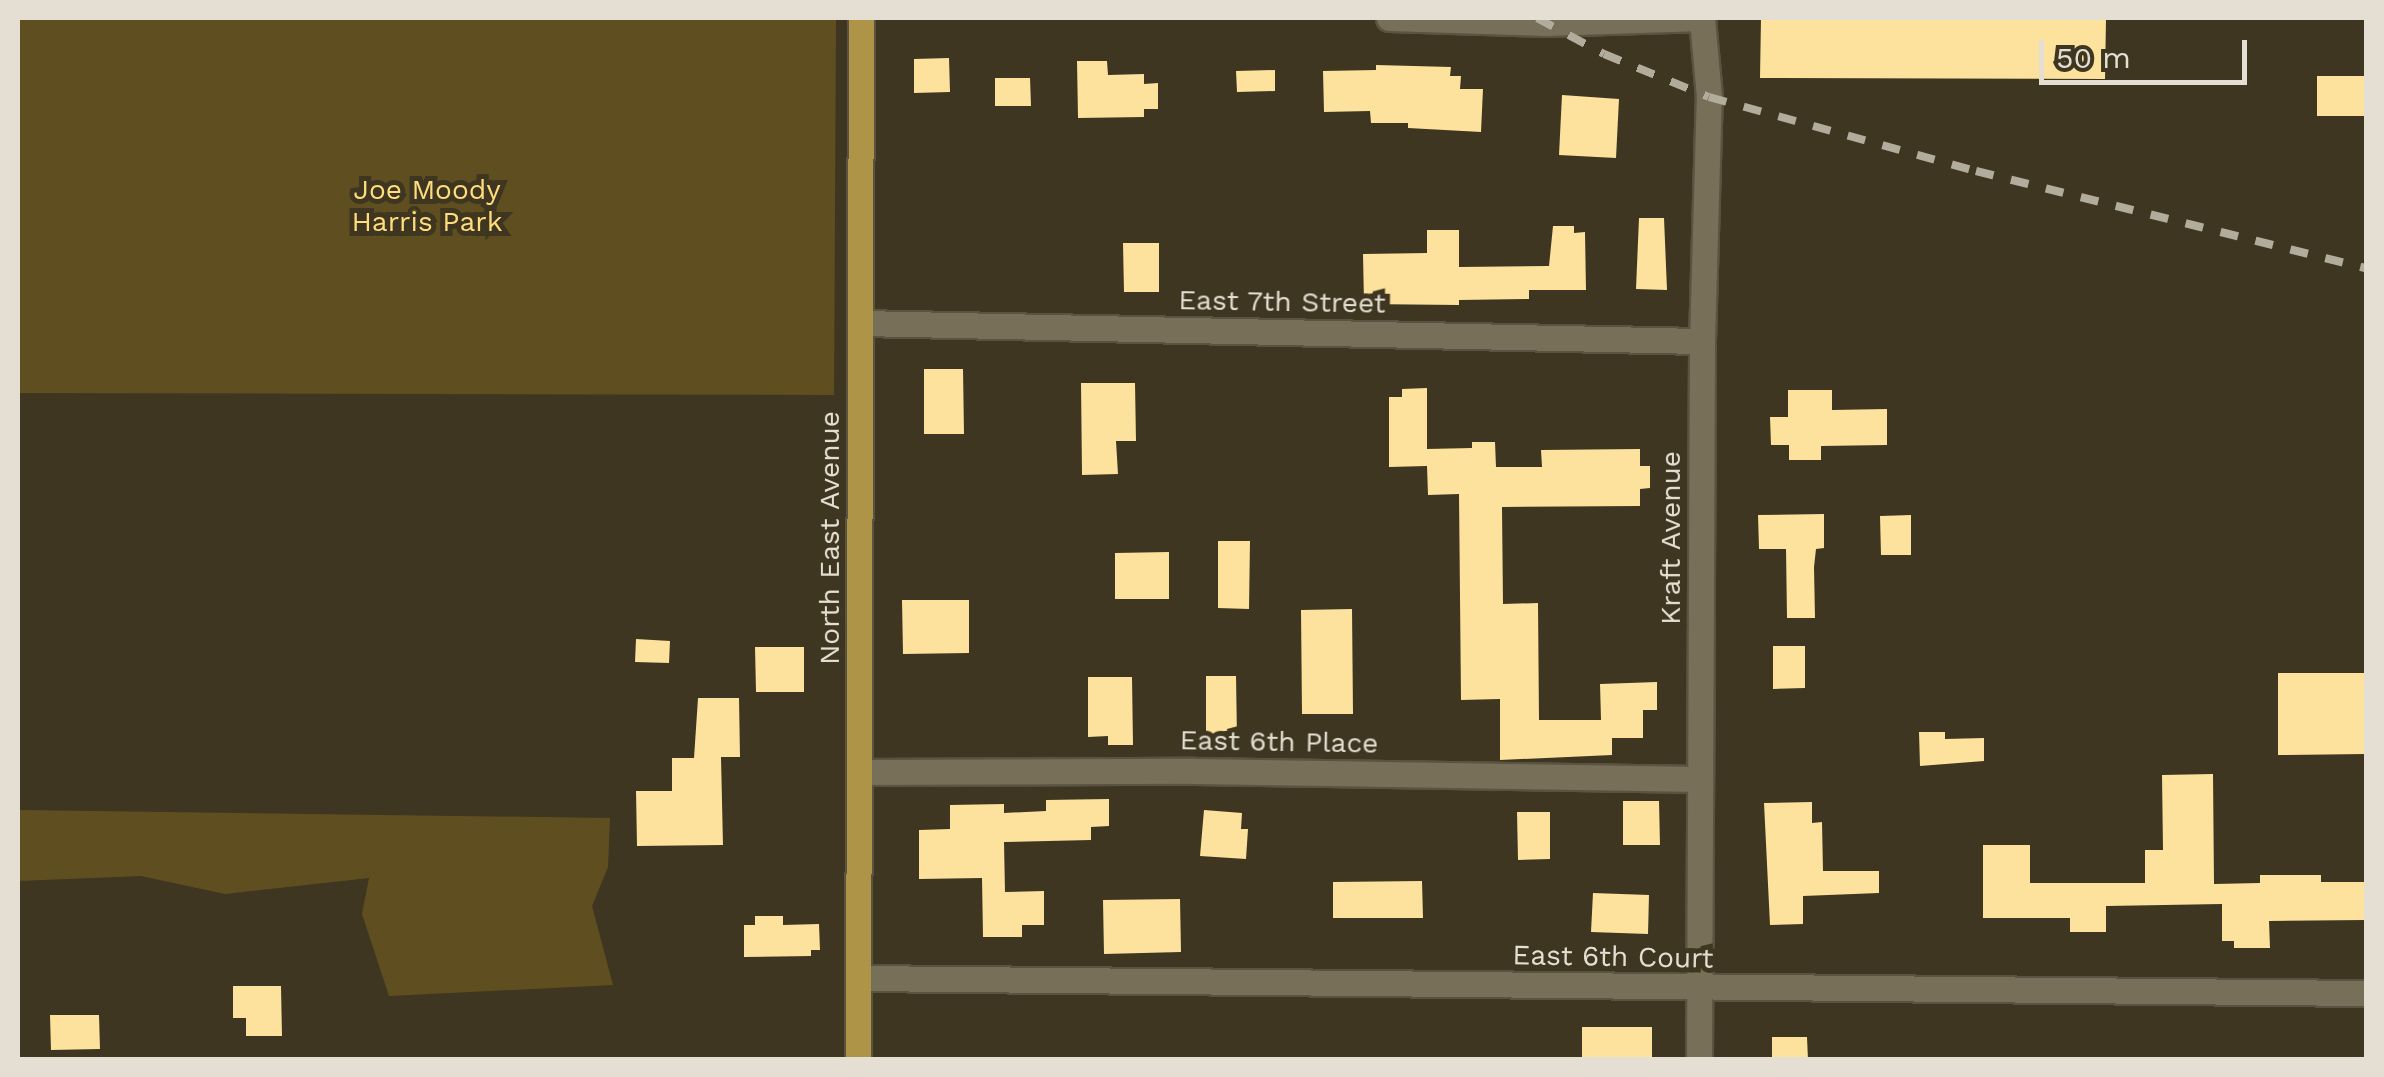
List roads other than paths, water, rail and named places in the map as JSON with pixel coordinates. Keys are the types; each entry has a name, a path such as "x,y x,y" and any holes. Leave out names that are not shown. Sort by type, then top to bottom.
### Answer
{"main road":[{"name":"North East Avenue","path":"858,1060 862,18"}],"street":[{"path":"1389,18 1546,23 1702,18"},
{"name":"Kraft Avenue","path":"1699,1060 1702,341 1709,97 1702,18"},
{"name":"East 7th Street","path":"861,323 1702,341"},
{"name":"East 6th Place","path":"859,772 1194,770 1699,779"},
{"name":"East 6th Court","path":"858,978 2366,993"}],"railway":[{"path":"1537,18 1604,54 1709,97 1976,171 2366,268"}],"park label":[{"name":"Joe Moody Harris Park","path":"427,206"}]}
